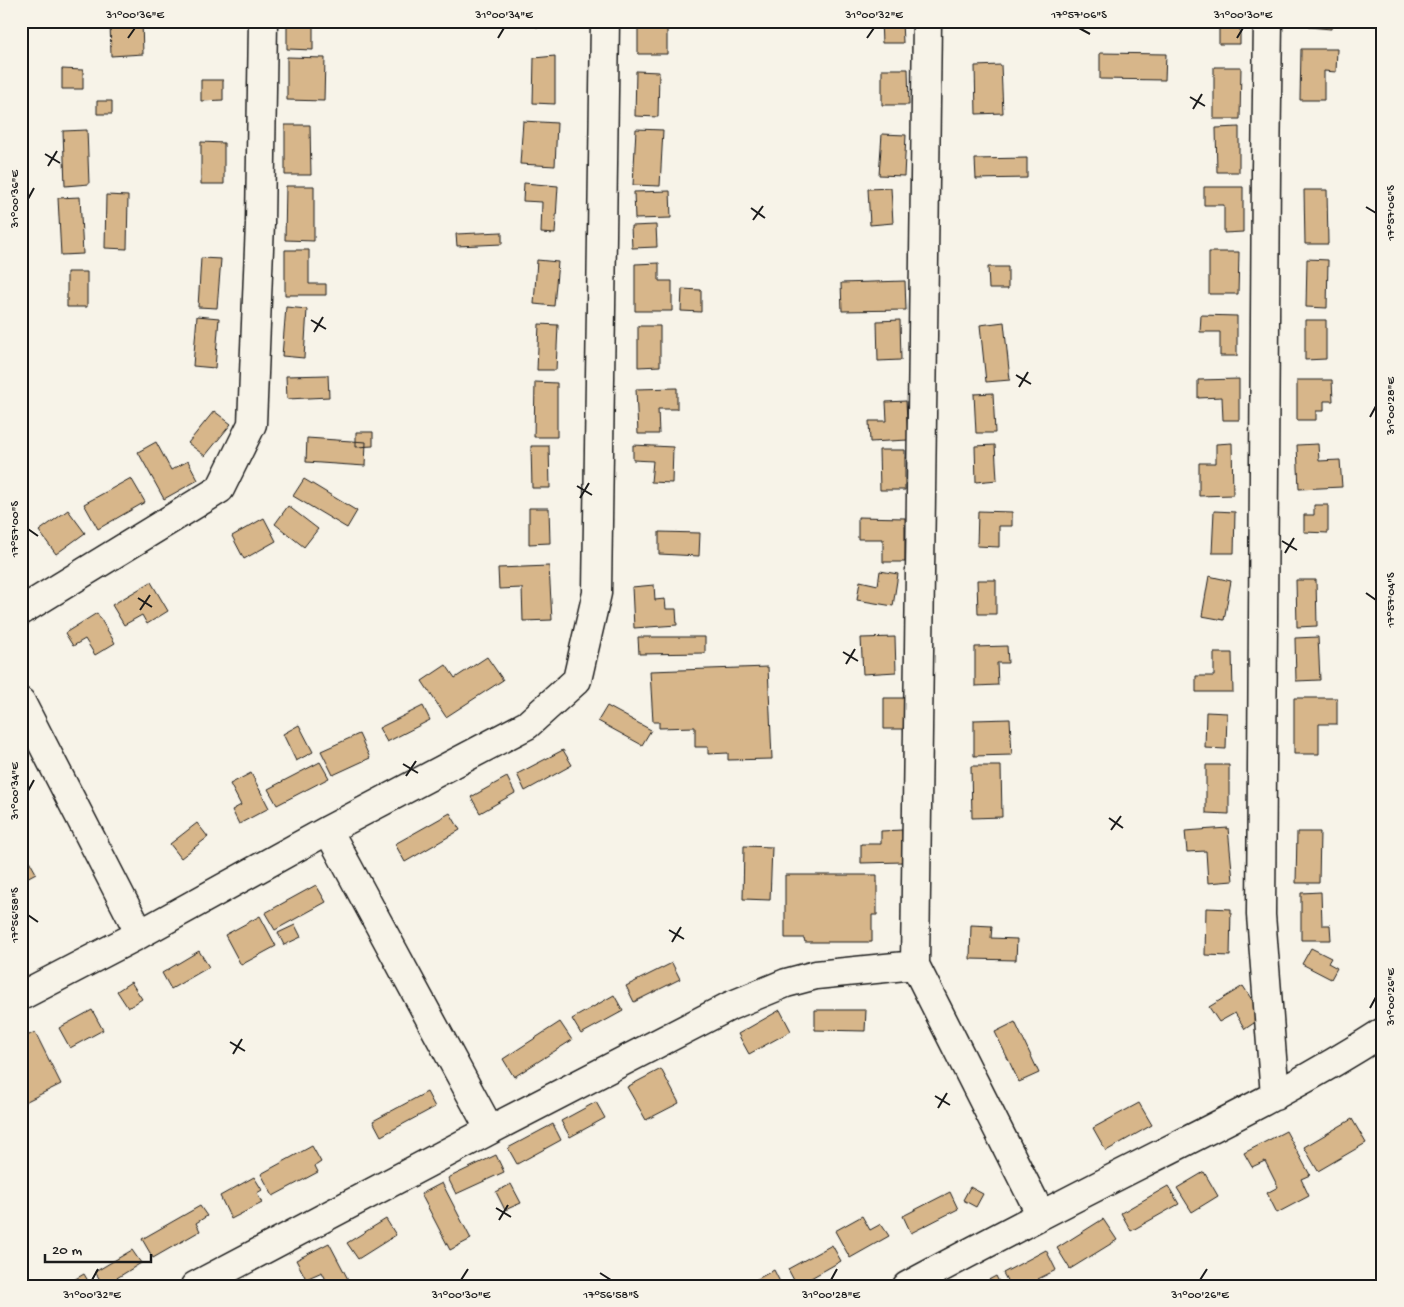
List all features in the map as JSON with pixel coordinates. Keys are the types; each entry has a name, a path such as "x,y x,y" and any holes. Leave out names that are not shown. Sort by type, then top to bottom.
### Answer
{"street":[{"path":"21,611 220,488 252,424 260,223 263,21"},
{"path":"21,996 140,934 328,830 527,725 577,680 597,593 605,21"},
{"path":"927,21 915,965 1041,1215"},
{"path":"1268,21 1261,914 1275,1096"},
{"path":"21,702 140,934"},
{"path":"328,830 490,1130"},
{"path":"195,1286 490,1130 758,993 816,975 915,965"},
{"path":"907,1286 1041,1215 1275,1096 1383,1032"}],"building":[{"path":"110,21 142,21 143,54 111,56"},
{"path":"287,21 313,21 313,50 287,49"},
{"path":"536,21 553,21 553,27 536,27"},
{"path":"638,21 667,21 667,54 638,54"},
{"path":"881,21 902,21 903,43 882,43"},
{"path":"1219,21 1240,21 1240,44 1219,44"},
{"path":"1309,21 1332,21 1331,29 1309,27"},
{"path":"1301,49 1337,49 1336,72 1324,71 1324,100 1300,100"},
{"path":"1100,53 1166,54 1165,80 1100,79"},
{"path":"555,56 555,104 533,103 534,58"},
{"path":"287,57 325,58 324,101 287,100"},
{"path":"1001,65 1003,113 976,114 975,66"},
{"path":"1214,67 1241,67 1240,119 1214,119"},
{"path":"62,69 83,70 83,89 62,89"},
{"path":"882,69 908,69 909,105 882,105"},
{"path":"636,71 659,72 658,117 635,116"},
{"path":"201,80 223,80 223,100 201,101"},
{"path":"97,101 112,101 112,114 97,114"},
{"path":"523,121 557,123 555,166 520,164"},
{"path":"285,125 310,125 311,175 285,175"},
{"path":"1239,127 1239,172 1217,172 1216,128"},
{"path":"636,129 663,130 660,186 633,185"},
{"path":"87,130 89,184 65,186 63,131"},
{"path":"882,134 906,135 904,176 879,175"},
{"path":"201,142 224,143 224,184 201,184"},
{"path":"1027,158 1027,178 976,179 975,159"},
{"path":"524,183 558,186 555,234 541,233 542,202 523,201"},
{"path":"286,186 314,186 314,241 285,240"},
{"path":"1204,187 1243,187 1243,232 1224,233 1224,205 1204,205"},
{"path":"891,188 893,223 870,225 868,189"},
{"path":"1304,190 1327,190 1328,244 1305,244"},
{"path":"670,191 671,218 635,219 634,192"},
{"path":"106,195 128,196 127,249 105,248"},
{"path":"80,197 83,254 61,255 58,198"},
{"path":"656,225 657,247 632,248 631,226"},
{"path":"502,232 502,244 457,246 456,234"},
{"path":"285,250 309,250 309,284 326,284 326,295 285,295"},
{"path":"1209,252 1239,252 1238,294 1209,294"},
{"path":"201,258 221,259 217,308 198,307"},
{"path":"1307,259 1328,260 1327,308 1306,307"},
{"path":"537,260 558,262 554,306 534,304"},
{"path":"659,263 659,281 672,281 672,311 635,311 635,264"},
{"path":"988,267 1008,267 1008,289 989,289"},
{"path":"67,272 87,272 87,307 67,307"},
{"path":"905,281 906,310 842,311 841,283"},
{"path":"682,289 701,290 701,312 681,311"},
{"path":"286,307 307,309 304,358 282,356"},
{"path":"1201,315 1237,316 1237,356 1220,356 1220,332 1200,332"},
{"path":"197,316 219,318 215,368 193,366"},
{"path":"900,320 901,360 878,361 877,321"},
{"path":"1305,320 1326,320 1326,359 1305,360"},
{"path":"1004,322 1010,380 986,382 980,325"},
{"path":"539,324 558,325 556,370 537,370"},
{"path":"638,326 660,326 660,366 638,367"},
{"path":"328,375 329,397 287,399 286,376"},
{"path":"1239,379 1239,420 1223,420 1222,397 1198,398 1198,380"},
{"path":"1297,380 1332,380 1333,401 1324,401 1324,411 1316,411 1316,420 1297,420"},
{"path":"535,382 557,383 557,437 534,437"},
{"path":"677,388 677,409 658,409 659,434 638,434 636,389"},
{"path":"993,393 995,433 976,433 974,394"},
{"path":"906,401 908,440 870,442 869,421 887,421 886,402"},
{"path":"214,411 231,424 205,456 188,443"},
{"path":"356,432 373,432 373,446 356,447"},
{"path":"307,438 366,442 365,466 306,462"},
{"path":"156,442 171,470 188,461 198,480 164,499 138,452"},
{"path":"1232,443 1233,495 1199,496 1199,463 1216,463 1216,444"},
{"path":"1318,444 1319,461 1340,460 1342,487 1299,489 1297,445"},
{"path":"633,445 673,447 672,483 651,482 653,461 633,460"},
{"path":"995,445 997,480 976,482 975,446"},
{"path":"531,446 549,446 550,488 532,488"},
{"path":"879,450 905,450 905,490 880,490"},
{"path":"131,478 145,502 98,529 84,504"},
{"path":"304,479 357,511 347,528 293,496"},
{"path":"1314,505 1328,505 1328,533 1304,532 1304,515 1314,515"},
{"path":"288,506 318,529 304,547 275,524"},
{"path":"529,508 549,508 550,543 529,544"},
{"path":"68,510 85,533 56,554 39,531"},
{"path":"978,511 1012,512 1012,526 999,526 999,547 977,546"},
{"path":"1214,511 1235,512 1234,553 1212,553"},
{"path":"858,517 905,518 905,562 883,562 883,539 858,539"},
{"path":"264,518 276,541 244,559 232,536"},
{"path":"659,532 700,533 699,556 659,554"},
{"path":"549,566 552,620 523,621 522,588 499,589 498,568"},
{"path":"880,571 898,574 893,606 857,600 860,581 878,585"},
{"path":"1209,576 1231,581 1224,620 1202,616"},
{"path":"977,580 996,580 996,614 978,614"},
{"path":"1296,580 1316,580 1317,626 1297,627"},
{"path":"151,582 168,611 147,624 142,615 124,625 112,605"},
{"path":"654,585 655,600 665,599 666,609 676,609 677,625 634,628 632,587"},
{"path":"97,613 115,643 95,655 85,639 73,646 65,633"},
{"path":"638,637 705,637 705,653 639,654"},
{"path":"895,637 896,672 863,674 861,638"},
{"path":"1318,637 1320,680 1296,681 1295,638"},
{"path":"1007,646 1008,663 997,663 998,685 975,686 975,647"},
{"path":"1214,653 1232,653 1233,692 1196,692 1196,676 1214,676"},
{"path":"487,657 503,680 446,717 422,681 446,665 455,678"},
{"path":"768,667 772,759 728,760 728,753 708,754 708,747 695,747 695,727 659,728 659,722 653,722 650,671"},
{"path":"884,698 904,698 904,729 884,729"},
{"path":"1294,698 1337,698 1337,724 1319,724 1319,754 1294,754"},
{"path":"423,706 430,720 387,742 379,728"},
{"path":"607,706 651,730 642,745 598,721"},
{"path":"1206,712 1227,713 1226,749 1205,748"},
{"path":"1010,719 1012,755 974,756 974,720"},
{"path":"299,725 313,752 296,761 283,734"},
{"path":"359,734 370,758 333,775 321,751"},
{"path":"563,750 572,765 525,791 517,774"},
{"path":"320,762 329,778 277,805 268,789"},
{"path":"1206,765 1229,765 1229,814 1206,813"},
{"path":"971,766 1001,766 1002,817 972,818"},
{"path":"251,773 269,808 239,824 232,810 241,805 230,784"},
{"path":"507,777 515,793 480,813 471,797"},
{"path":"450,813 460,830 405,862 395,844"},
{"path":"197,823 208,837 181,858 170,844"},
{"path":"1228,828 1233,881 1208,883 1206,851 1187,852 1185,831"},
{"path":"902,830 903,862 861,863 861,844 881,844 881,831"},
{"path":"1297,832 1320,832 1319,883 1296,883"},
{"path":"21,846 36,873 21,881"},
{"path":"744,846 772,847 770,900 743,899"},
{"path":"785,875 877,875 877,915 872,915 872,942 805,942 804,938 785,938"},
{"path":"316,885 326,902 275,930 265,913"},
{"path":"1321,892 1322,925 1330,925 1331,940 1301,940 1301,893"},
{"path":"1206,908 1231,909 1230,956 1205,955"},
{"path":"260,916 276,946 241,965 225,935"},
{"path":"295,925 301,937 284,945 278,933"},
{"path":"971,925 992,926 991,938 1017,939 1016,960 970,959"},
{"path":"1311,948 1331,958 1328,963 1337,968 1331,979 1302,964"},
{"path":"199,951 209,967 171,989 162,973"},
{"path":"672,963 680,979 634,1002 626,986"},
{"path":"131,982 142,999 128,1008 117,991"},
{"path":"1243,986 1263,1017 1245,1029 1235,1013 1219,1022 1209,1007"},
{"path":"614,995 623,1011 581,1034 572,1019"},
{"path":"92,1010 103,1030 70,1048 59,1028"},
{"path":"780,1010 791,1031 749,1054 738,1034"},
{"path":"815,1010 866,1010 865,1031 815,1030"},
{"path":"560,1022 572,1040 514,1077 503,1059"},
{"path":"1015,1022 1039,1073 1019,1082 995,1032"},
{"path":"35,1032 61,1084 21,1104 21,1039"},
{"path":"661,1069 679,1103 646,1120 627,1087"},
{"path":"1383,1072 1383,1093 1374,1078"},
{"path":"427,1092 435,1107 381,1136 373,1121"},
{"path":"596,1102 605,1118 570,1137 561,1121"},
{"path":"1139,1103 1152,1125 1106,1151 1093,1128"},
{"path":"1352,1119 1366,1143 1318,1171 1304,1147"},
{"path":"553,1124 561,1140 517,1164 508,1148"},
{"path":"1286,1131 1310,1175 1301,1179 1309,1196 1277,1213 1267,1193 1278,1187 1265,1161 1252,1167 1244,1153"},
{"path":"312,1146 321,1162 315,1166 318,1172 273,1196 261,1174"},
{"path":"496,1155 504,1172 456,1194 448,1178"},
{"path":"1204,1172 1218,1196 1192,1212 1177,1188"},
{"path":"254,1177 262,1190 257,1193 262,1203 231,1219 220,1196"},
{"path":"442,1183 471,1239 450,1250 421,1194"},
{"path":"511,1184 521,1203 505,1210 496,1192"},
{"path":"1168,1186 1179,1204 1131,1231 1121,1213"},
{"path":"970,1187 983,1194 976,1207 963,1200"},
{"path":"950,1192 958,1209 911,1233 903,1216"},
{"path":"200,1206 207,1216 196,1223 200,1231 153,1258 142,1239"},
{"path":"862,1216 870,1230 881,1224 889,1236 850,1258 835,1231"},
{"path":"386,1219 396,1235 358,1259 347,1243"},
{"path":"1103,1219 1117,1240 1070,1269 1057,1248"},
{"path":"329,1243 350,1283 345,1286 329,1286 322,1272 306,1279 296,1260"},
{"path":"832,1245 841,1261 797,1286 788,1269"},
{"path":"132,1250 141,1263 104,1286 95,1272"},
{"path":"1046,1250 1056,1270 1038,1279 1042,1286 1010,1286 1003,1273"},
{"path":"774,1270 782,1286 744,1286"},
{"path":"84,1274 91,1286 63,1286"},
{"path":"996,1276 1001,1286 977,1286"}]}
